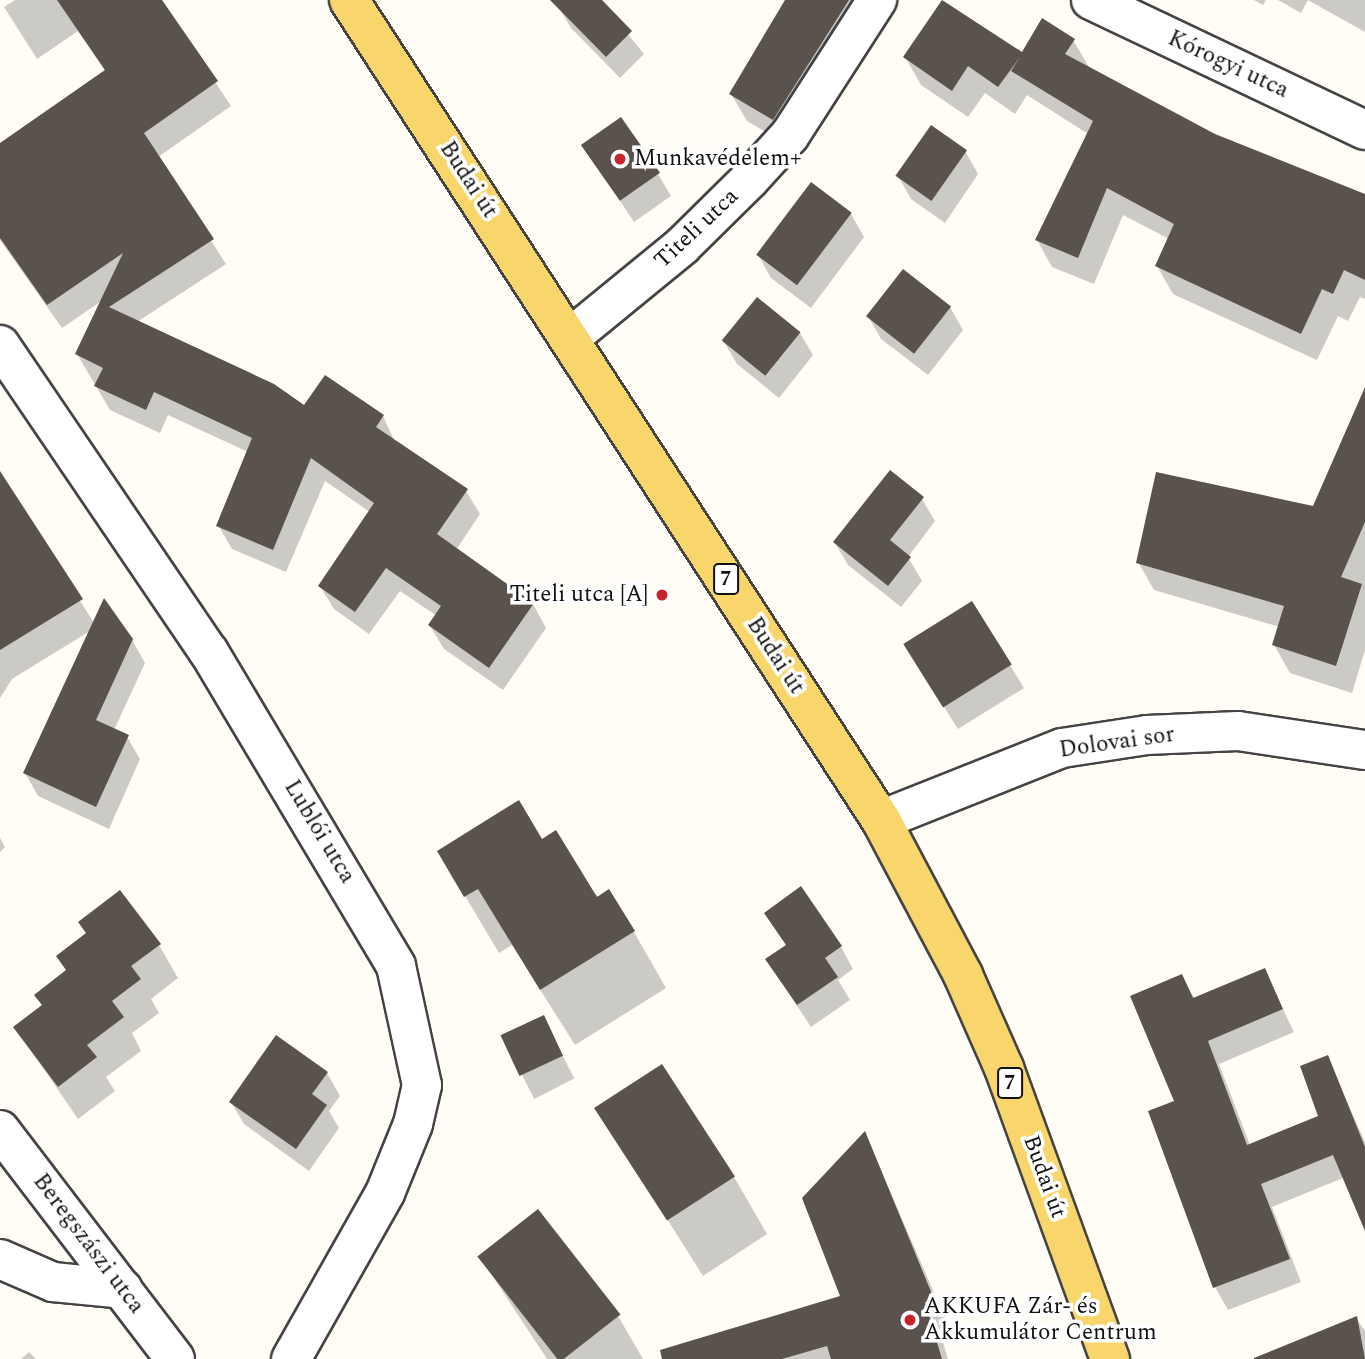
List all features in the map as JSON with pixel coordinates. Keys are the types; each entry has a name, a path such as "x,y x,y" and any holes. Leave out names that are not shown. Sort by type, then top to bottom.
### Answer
{"main road":[{"name":"Budai út","path":"349,0 571,337 881,820 964,975 1004,1068 1110,1359"}],"street":[{"name":"Titeli utca","path":"571,337 682,246 765,162 877,0"},
{"name":"Kórogyi utca","path":"1091,0 1365,130"},
{"name":"Lublói utca","path":"0,345 223,675 367,912 400,979 422,1085 413,1124 385,1193 291,1359"},
{"name":"Dolovai sor","path":"881,820 1062,748 1135,737 1238,731 1365,750"},
{"name":"Beregszászi utca","path":"0,1130 175,1359"},
{"path":"0,1259 52,1282 123,1289"}],"building":[{"path":"57,0 162,0 218,81 144,133 214,239 109,307 274,384 304,405 325,375 384,415 376,427 468,489 437,534 534,603 489,668 428,625 441,606 386,568 355,612 318,586 374,503 311,458 273,550 216,526 252,438 154,392 146,410 94,386 103,368 75,354 123,253 47,305 0,238 0,143 105,70"},
{"path":"550,0 602,0 632,31 606,57"},
{"path":"785,0 849,0 773,120 729,94"},
{"path":"942,0 1022,52 1042,18 1075,39 1065,54 1215,134 1365,194 1365,280 1344,270 1333,294 1322,289 1301,334 1155,266 1174,224 1107,188 1078,258 1035,240 1093,121 1011,71 1020,57 998,87 968,66 952,91 903,57"},
{"name":"Munkavédelem+","path":"621,117 660,173 620,201 581,145"},
{"path":"931,125 967,150 931,201 895,176"},
{"path":"811,182 852,213 797,285 756,255"},
{"path":"903,269 951,307 914,354 866,316"},
{"path":"757,297 801,332 765,376 722,341"},
{"path":"1365,387 1365,522 1341,577 1362,584 1336,666 1272,645 1284,606 1136,563 1156,472 1313,506"},
{"path":"890,470 924,497 890,540 911,557 888,586 833,542"},
{"path":"0,471 83,599 0,650"},
{"path":"104,598 133,639 96,720 129,735 96,807 23,773"},
{"path":"972,601 1012,665 943,708 903,644"},
{"path":"519,800 542,839 556,830 597,897 609,889 635,931 540,990 478,889 464,897 437,851"},
{"path":"801,886 842,946 825,958 838,977 797,1005 765,959 786,945 764,913"},
{"path":"120,890 161,944 131,966 141,979 112,1001 124,1017 87,1045 97,1057 58,1087 13,1027 42,1005 34,995 66,970 56,956 86,933 78,922"},
{"path":"1265,968 1283,1009 1208,1041 1247,1145 1318,1116 1300,1066 1328,1055 1365,1147 1365,1231 1333,1155 1261,1184 1290,1259 1213,1288 1148,1111 1174,1101 1130,996 1182,974 1193,998"},
{"path":"544,1015 563,1056 520,1076 500,1035"},
{"path":"276,1035 328,1072 312,1094 327,1105 296,1149 229,1102"},
{"path":"662,1064 735,1176 667,1220 594,1108"},
{"path":"865,1131 934,1299 925,1302 942,1359 831,1359 827,1346 782,1359 662,1359 660,1350 840,1296 802,1198"},
{"path":"538,1209 620,1315 564,1359 557,1359 477,1256"},
{"path":"1357,1316 1365,1359 1254,1359 1254,1358"}],"place":[{"name":"Munkavédelem+","path":"620,159"},
{"name":"Titeli utca [A]","path":"662,595"},
{"name":"AKKUFA Zár- és Akkumulátor Centrum","path":"910,1320"}]}
